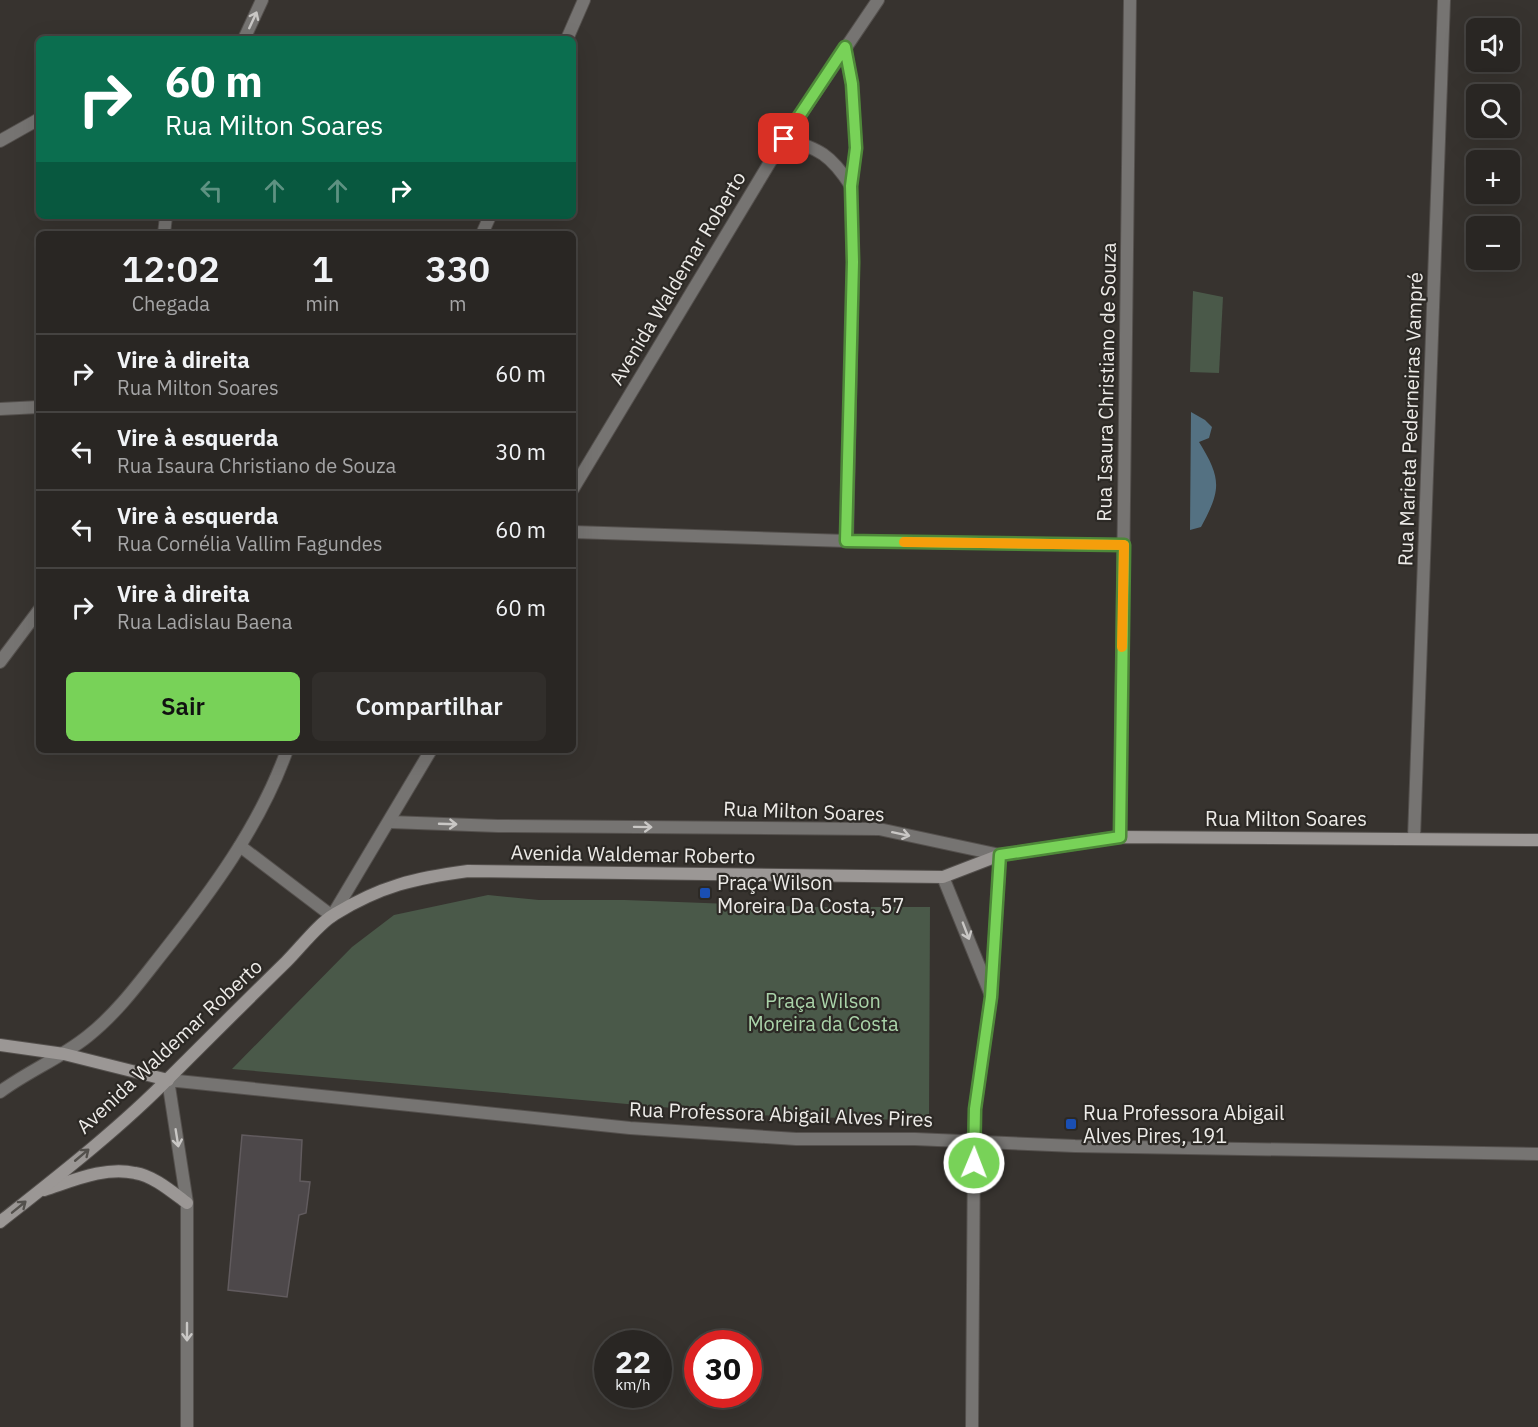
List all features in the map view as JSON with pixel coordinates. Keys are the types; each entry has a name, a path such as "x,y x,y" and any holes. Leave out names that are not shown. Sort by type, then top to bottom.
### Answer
{"main road":[{"name":"Rua Milton Soares","path":"1000,855 1120,837 1538,840"},
{"path":"943,877 1000,855"},
{"name":"Avenida Waldemar Roberto","path":"0,1222 168,1080 243,1002 332,916 377,891 434,875 468,871 943,877"},
{"path":"0,1045 64,1054 168,1080"},
{"path":"37,1192 91,1175 115,1172 136,1173 162,1185 187,1203"}],"street":[{"path":"245,36 262,0"},
{"path":"568,36 584,0"},
{"name":"Avenida Waldemar Roberto","path":"576,484 784,139 878,0"},
{"name":"Rua Isaura Christiano de Souza","path":"1120,837 1130,0"},
{"name":"Rua Marieta Pederneiras Vampré","path":"1414,838 1444,0"},
{"path":"1444,13 1455,0"},
{"path":"845,47 852,84 856,148 851,186 853,262 846,541"},
{"path":"0,141 36,120"},
{"path":"784,139 809,146 830,158 851,186"},
{"path":"0,409 36,407"},
{"path":"576,532 846,541 1124,545"},
{"path":"0,662 36,614"},
{"path":"0,1092 64,1054 105,1022 126,999 224,873 275,784 286,753"},
{"name":"Avenida Waldemar Roberto","path":"332,916 429,753"},
{"name":"Rua Milton Soares","path":"390,822 498,826 879,830 1000,855"},
{"path":"240,846 332,916"},
{"path":"972,1427 975,1109 991,997 1000,855"},
{"path":"943,877 991,997"},
{"path":"168,1080 187,1203 187,1427"},
{"name":"Rua Professora Abigail Alves Pires","path":"168,1080 630,1128 796,1138 1538,1154"}],"green space":[{"path":"1193,291 1223,297 1219,373 1190,372"},
{"name":"Praça Wilson Moreira da Costa","path":"488,895 539,900 625,900 809,907 930,907 929,1121 752,1115 232,1069 352,947 394,915"}],"water":[{"path":"1191,412 1212,427 1209,438 1199,442 1212,466 1216,485 1212,503 1201,527 1190,530"}],"building":[{"path":"242,1135 302,1140 300,1181 310,1182 306,1213 299,1215 287,1297 228,1290"}],"slow traffic":[{"path":"904,542 1124,545 1122,647"}],"place":[{"name":"Praça Wilson Moreira Da Costa, 57","path":"705,893"},
{"name":"Rua Professora Abigail Alves Pires, 191","path":"1071,1124"}],"route":[{"path":"784,139 845,47 852,84 856,148 851,186 853,262 846,541 1124,545 1120,837 1000,855 991,997 975,1109 974,1163"}]}
